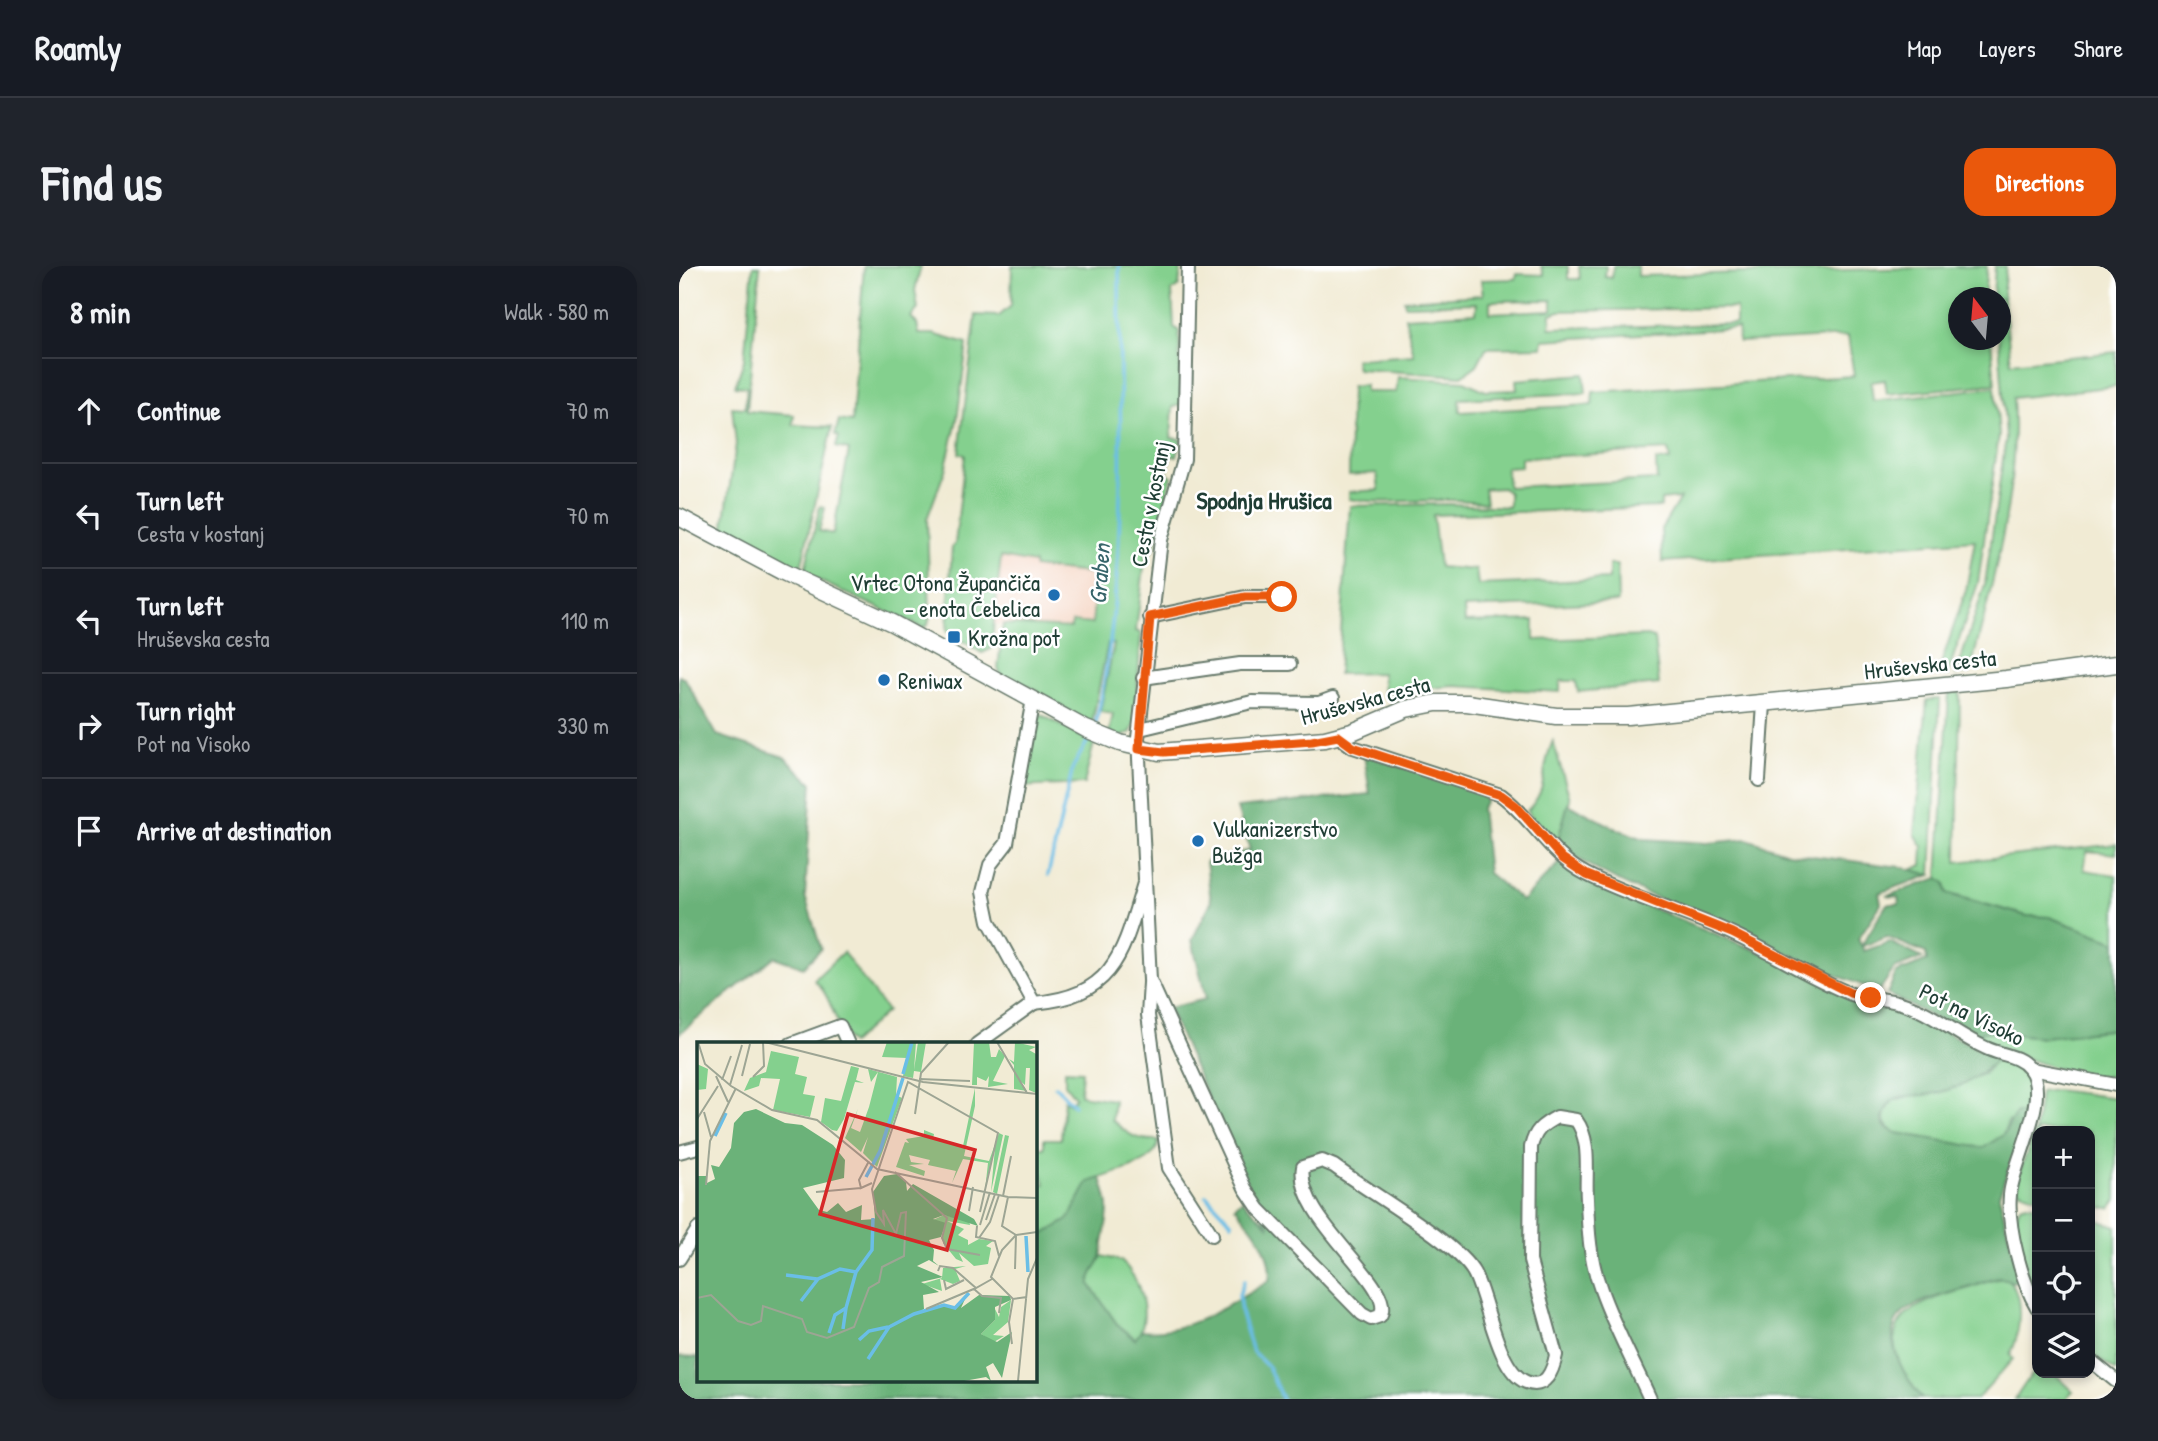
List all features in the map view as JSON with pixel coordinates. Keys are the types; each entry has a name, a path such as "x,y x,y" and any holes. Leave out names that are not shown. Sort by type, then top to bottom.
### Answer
{"street":[{"name":"Cesta v kostanj","path":"1139,749 1143,678 1161,540 1185,459 1188,266"},
{"name":"Hruševska cesta","path":"679,517 801,581 891,623 1091,732 1139,749 1164,752 1312,741 1338,736 1406,709 1447,702 1571,717 1764,704 2116,664"},
{"path":"1150,617 1245,597 1282,597"},
{"path":"1143,678 1240,664 1290,664"},
{"path":"1140,729 1252,702 1319,703 1333,698"},
{"path":"1033,699 1007,843 990,865 983,892 989,921 1034,1003"},
{"path":"1759,780 1764,704"},
{"name":"Pot na Visoko","path":"1338,736 1353,747 1501,795 1523,814 1562,858 1587,875 1732,933 1850,993 1899,1002 1918,1009 1986,1048 2021,1060 2031,1069 2035,1082 2031,1132 2014,1172 2010,1203 2013,1234 2032,1296"},
{"path":"1139,749 1139,800 1147,872 1150,979 1148,1015 1164,1147 1174,1177 1212,1236"},
{"path":"993,1038 1034,1003 1056,1001 1086,992 1104,977 1127,939 1147,872"},
{"path":"1150,979 1245,1188 1259,1209 1362,1314 1375,1319 1384,1311 1383,1298 1336,1241 1304,1187 1304,1167 1322,1161 1334,1166 1434,1234 1472,1269 1504,1358 1525,1381 1535,1384 1546,1379 1553,1369 1556,1355 1530,1261 1531,1147 1535,1132 1557,1116 1576,1121 1583,1130 1595,1270 1601,1292 1650,1399"},
{"path":"796,1042 840,1026 847,1042"},
{"path":"2031,1069 2116,1085"},
{"path":"679,1152 697,1147"},
{"path":"679,1259 697,1231"},
{"path":"2095,1364 2116,1381"}],"shaded area":[{"name":"Vrtec Otona Župančiča - enota Čebelica","path":"1001,554 1113,567 1108,636 993,624"}],"green space":[{"path":"753,266 760,266 747,411 794,415 793,425 832,427 800,572 723,532 736,444 732,407 745,408 747,387 735,386 744,360"},
{"path":"864,266 921,266 915,290 918,309 911,317 917,324 919,334 933,334 967,344 957,420 945,470 927,519 930,615 928,625 923,628 804,574 820,506 825,508 819,531 833,534 849,450 836,447 839,436 835,435 839,420 852,422"},
{"path":"1012,266 1181,266 1179,286 1172,291 1174,327 1179,331 1181,405 1173,407 1171,438 1181,439 1177,456 1170,456 1167,473 1172,476 1154,550 1146,551 1136,631 1141,633 1135,722 1131,732 1121,737 1109,733 1113,714 1100,712 1114,644 1108,643 1092,723 1032,688 1002,676 998,669 1003,624 1071,628 1072,622 1092,624 1097,574 1034,567 1034,563 1001,557 991,649 982,653 947,631 952,547 955,544 965,455 959,453 976,315 999,316 1011,306"},
{"path":"1541,266 1568,266 1568,279 1580,279 1579,266 1606,266 1605,277 1612,278 1613,266 1638,266 1638,276 1987,266 1985,287 1948,287 1948,350 1992,350 1995,384 1887,394 1885,380 1871,382 1873,401 1995,387 1999,435 1978,583 1947,676 1937,676 1966,590 1975,540 1662,562 1661,529 1680,498 1661,500 1661,507 1433,515 1439,567 1476,570 1478,585 1609,579 1609,565 1617,565 1618,602 1464,608 1465,622 1534,620 1534,640 1648,636 1654,638 1659,684 1578,692 1576,681 1560,681 1560,692 1454,686 1384,693 1382,673 1338,674 1350,506 1449,504 1509,507 1509,493 1503,488 1484,489 1486,503 1349,499 1349,492 1379,490 1377,473 1349,475 1351,387 1365,385 1365,392 1396,392 1398,377 1464,381 1486,391 1517,390 1516,380 1584,374 1586,393 1459,399 1460,412 1592,405 1593,392 1854,376 1848,336 1739,342 1738,328 1543,340 1542,347 1486,348 1477,365 1462,376 1357,369 1355,359 1414,355 1405,317 1476,313 1477,303 1405,305 1404,300 1483,295 1481,280 1516,279 1517,274 1544,275","holes":["1552,300 1552,310 1490,313 1490,301","1736,308 1736,324 1550,328 1551,314 1559,311","1668,450 1670,460 1656,461 1657,480 1508,487 1506,468 1521,467 1521,458"]},
{"path":"1995,266 2006,266 2004,287 1994,287"},
{"path":"2000,350 2010,350 2011,363 2116,352 2116,386 2013,398 2012,468 2002,537 1970,673 1956,675 1985,584 2006,438"},
{"path":"679,676 685,679 717,735 784,757 812,783 805,896 821,949 803,967 774,957 679,1034"},
{"path":"1960,692 1957,862 2116,844 2116,854 2087,851 2084,870 2116,875 2116,942 2049,917 2027,916 1947,893 1945,883 1938,878 1949,693"},
{"path":"1940,699 1931,875 1912,870 1922,865 1923,847 1915,834 1927,700"},
{"path":"1036,712 1094,743 1084,784 1018,787"},
{"path":"1553,741 1570,799 1556,846 1527,811 1542,786"},
{"path":"1364,755 1481,791 1486,801 1481,808 1488,873 1522,901 1560,862 1588,882 1895,1007 1998,1058 1974,1078 1956,1087 1936,1093 1897,1098 1887,1108 1882,1121 1886,1128 1897,1133 1983,1148 2003,1135 2016,1113 2029,1114 1999,1195 2020,1280 2012,1282 2001,1278 1926,1300 1904,1312 1893,1330 1897,1357 1922,1399 679,1399 679,1356 697,1357 697,1382 1036,1382 1036,1239 1068,1220 1088,1182 1101,1178 1108,1214 1101,1256 1090,1285 1117,1324 1135,1339 1142,1330 1176,1328 1209,1316 1269,1281 1268,1261 1261,1241 1235,1206 1242,1200 1270,1227 1253,1199 1168,1008 1206,999 1192,940 1211,902 1206,861 1250,850 1237,808 1370,794"},
{"path":"1568,804 1617,829 1644,839 1708,843 1747,839 1788,853 1901,867 1931,875 1879,893 1881,904 1858,939 1864,951 1890,942 1922,958 1894,969 1879,991 1840,977 1746,934 1630,887 1576,857 1570,861 1556,846"},
{"path":"1938,878 1945,883 1947,894 2027,916 2049,917 2116,942 2116,1029 2043,1037 1982,1031 1975,1039 1887,994 1896,973 1927,961 1926,953 1887,937 1863,946 1863,943 1887,904 1899,904 1898,897 1887,896"},
{"path":"843,952 887,1011 853,1042 849,1042 840,1029 826,995 814,980"},
{"path":"2116,1029 2116,1076 2063,1070 1975,1039 1982,1031 2043,1037"},
{"path":"1998,1058 2011,1061 2028,1071 2032,1091 2029,1114 2008,1122 2003,1135 1983,1148 1897,1133 1885,1123 1884,1116 1892,1101 1983,1074"},
{"path":"1065,1070 1082,1071 1080,1095 1114,1100 1112,1120 1123,1130 1139,1138 1159,1140 1151,1156 1143,1162 1098,1179 1088,1186 1066,1221 1036,1239 1036,1186 1045,1184 1036,1148 1044,1148 1044,1139 1061,1139 1064,1100 1071,1104 1075,1097 1065,1084"},
{"path":"2056,1090 2116,1098 2116,1200 2110,1208 2095,1207 2095,1126 2036,1126 2040,1092"},
{"path":"2032,1139 2032,1195 2018,1190 2016,1182"},
{"path":"2032,1205 2032,1287 2016,1240 2016,1216 2020,1206"},
{"path":"2095,1220 2116,1226 2116,1371 2095,1356"},
{"path":"1102,1256 1121,1261 1139,1288 1144,1309 1141,1330 1136,1339 1117,1324 1090,1285 1089,1279"},
{"path":"2005,1278 2012,1284 2018,1303 2018,1326 2010,1355 2013,1359 1977,1399 1922,1399 1897,1355 1894,1338 1898,1324 1908,1313 1924,1304 1945,1295"},
{"path":"2032,1374 2032,1378 2059,1378 2073,1391 2065,1399 2015,1399"}],"waterway":[{"name":"Graben","path":"1095,727 1114,612 1118,555 1121,439 1119,266"},
{"name":"Graben","path":"1048,875 1073,767 1090,737"},
{"name":"Graben","path":"1055,1086 1074,1105"},
{"name":"Graben","path":"1206,1195 1232,1223"},
{"name":"Graben","path":"1244,1281 1239,1295 1241,1313 1253,1352 1268,1367 1282,1399"}],"place":[{"name":"Vrtec Otona Župančiča - enota Čebelica","path":"1054,595"},
{"name":"Krožna pot","path":"954,637"},
{"name":"Reniwax","path":"884,680"},
{"name":"Vulkanizerstvo Bužga","path":"1198,841"}],"district":[{"name":"Spodnja Hrušica","path":"1264,500"}],"route":[{"path":"1282,597 1245,597 1150,617 1141,698 1139,749 1164,752 1312,741 1338,736 1353,747 1501,795 1531,821 1562,858 1587,875 1732,933 1837,988 1871,998"}]}
